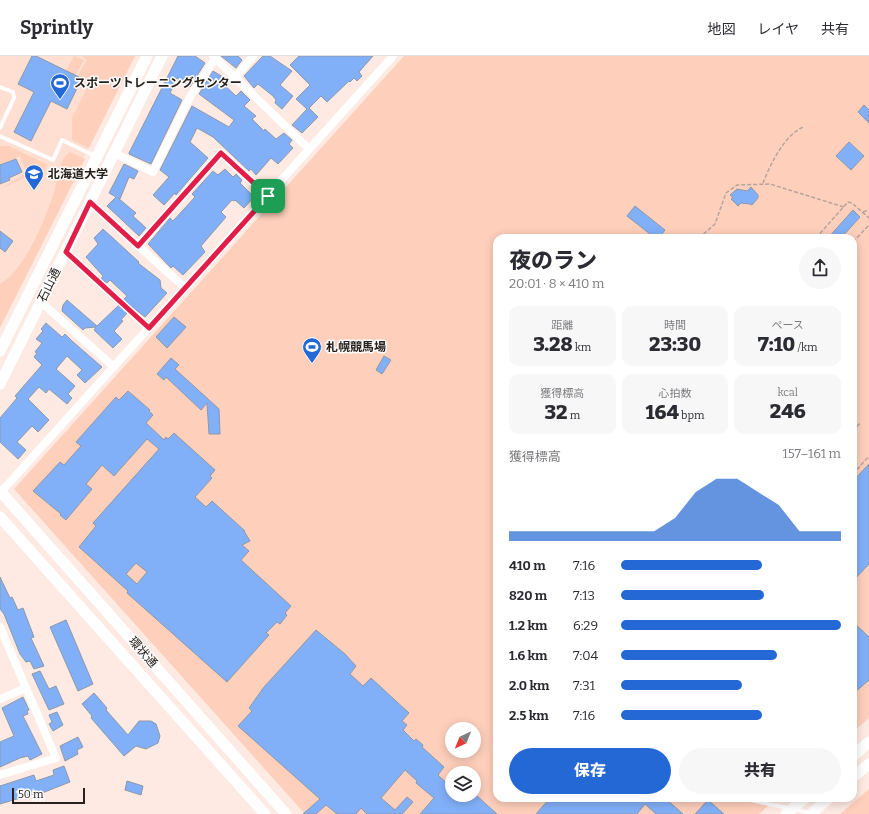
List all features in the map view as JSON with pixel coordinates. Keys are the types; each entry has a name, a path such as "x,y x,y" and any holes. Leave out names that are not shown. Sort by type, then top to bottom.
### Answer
{"main road":[{"name":"石山通","path":"0,351 147,56"},
{"name":"石山通","path":"0,384 162,56"},
{"name":"環状通","path":"1,491 286,814"},
{"name":"環状通","path":"0,518 265,814"},
{"path":"857,752 869,742"},
{"path":"857,774 869,764"},
{"path":"786,814 800,802"},
{"path":"812,814 825,802"}],"street":[{"path":"235,78 253,56"},
{"path":"1,491 393,56"},
{"path":"114,153 153,172 191,95 214,57 309,149"},
{"path":"138,246 221,153 268,196"},
{"path":"90,202 185,288"},
{"path":"41,302 114,367"},
{"path":"0,627 56,758 0,775"},
{"path":"0,699 26,688"}],"lane":[{"path":"0,87 12,92 14,98 0,128"},
{"path":"0,136 53,160 62,140 97,157"},
{"path":"66,252 149,328"},
{"path":"759,802 812,814"}],"path":[{"path":"763,183 787,140 794,132 803,127"},
{"path":"704,234 715,224 721,212 724,196 729,189 737,185 763,183 844,207"},
{"path":"820,234 848,202 852,203 869,218"},
{"path":"863,212 869,210"},
{"path":"857,238 869,225"},
{"path":"857,426 861,422"},
{"path":"857,470 869,456"}],"shaded area":[{"name":"北海道大学","path":"0,56 134,56 0,326"},
{"path":"74,56 84,60 75,76 66,71"},
{"path":"82,56 135,56 89,148 72,140 72,118 89,84 78,75 87,60"},
{"name":"札幌競馬場","path":"404,56 869,56 869,718 857,728 857,234 493,234 493,802 772,802 759,814 305,814 14,489"},
{"path":"0,146 9,146 48,165 42,172 33,174 0,189 27,173 20,156 0,165"},
{"path":"70,152 85,159 0,328 0,284 18,267 40,229 50,203 59,170 66,155"},
{"path":"869,789 869,814 840,814 854,802 857,802 857,799"}],"building":[{"name":"スポーツトレーニングセンター","path":"32,56 36,56 79,77 81,80 67,109 51,101 31,141 14,132 34,92 18,84"},
{"path":"178,56 195,56 205,63 190,87 177,78 170,93 182,100 151,164 129,153"},
{"path":"221,56 238,56 242,60 236,68"},
{"path":"263,56 270,56 292,71 280,85 293,96 282,109 275,103 276,100 273,96 258,84 254,88 244,76"},
{"path":"299,56 373,56 359,72 362,76 357,81 354,78 350,82 349,81 327,102 321,96 309,108 318,117 302,133 292,125 307,109 296,99 310,85 290,65"},
{"path":"213,71 223,77 220,81 236,96 241,91 250,100 244,106 256,116 252,119 264,131 265,129 276,139 284,133 292,140 289,144 293,148 278,164 271,158 256,175 251,169 249,171 213,137 197,128 190,142 208,158 176,195 175,193 164,205 153,195 169,177 160,170 192,106 229,127 234,120 199,94"},
{"path":"864,105 869,110 869,123 858,112"},
{"path":"849,142 864,156 851,170 836,156"},
{"path":"16,159 22,172 9,178 10,180 0,184 0,165"},
{"path":"124,164 138,171 134,179 129,177 120,199 118,198 136,213 133,216 146,228 139,236 107,206 116,197 109,193"},
{"path":"225,169 233,177 236,174 242,180 240,183 254,197 244,208 235,200 232,200 221,212 226,217 201,246 205,252 183,275 173,266 171,268 148,244 170,218 173,221 195,197 192,194 213,171 218,175"},
{"path":"751,187 758,195 758,198 752,205 741,203 738,206 731,199 733,198 730,195 737,189 747,191"},
{"path":"635,206 665,230 662,234 650,234 627,216"},
{"path":"853,210 860,217 845,234 832,234"},
{"path":"103,229 139,262 138,263 160,280 161,288 167,293 145,317 123,300 127,296 110,280 107,283 101,279 103,276 86,257 98,244 94,238"},
{"path":"0,231 13,241 5,252 0,248"},
{"path":"67,300 97,326 119,305 127,313 121,320 123,321 114,331 122,339 113,348 94,330 96,327 85,328 83,330 62,311 63,305"},
{"path":"174,317 186,327 167,348 156,337"},
{"path":"46,323 62,337 65,334 102,367 85,383 77,375 82,370 67,356 56,369 75,386 68,394 72,398 67,404 49,389 46,393 39,387 28,399 49,420 38,432 32,426 17,442 26,450 18,459 0,442 0,418 17,398 15,396 42,365 34,357 37,353 35,352 42,343 36,339 43,331 41,329"},
{"path":"384,356 391,360 382,374 376,370"},
{"path":"171,358 179,365 175,369 219,409 220,434 209,434 207,403 201,410 166,377 164,380 157,374"},
{"path":"128,391 150,410 149,411 153,415 146,423 164,440 166,437 168,439 174,433 215,470 210,476 212,478 195,497 206,507 212,501 245,531 250,541 242,545 249,551 241,560 291,606 285,613 287,615 280,624 277,622 266,633 269,635 227,682 127,593 128,591 79,547 96,526 93,523 159,449 147,439 114,476 102,465 86,484 92,489 66,520 60,515 61,514 33,491 60,462 64,465 81,446 76,442 116,397 119,400","holes":["136,563 147,572 137,584 126,574"]},
{"path":"869,464 869,564 857,577 857,477"},
{"path":"0,577 10,598 12,597 18,610 23,608 34,637 31,638 44,666 34,669 30,661 26,662 20,654 4,614 0,609"},
{"path":"66,620 93,684 78,691 50,627"},
{"path":"857,626 869,637 869,680 857,690"},
{"path":"316,630 345,654 356,666 350,674 363,686 371,678 409,713 402,721 407,725 403,730 414,741 416,739 423,745 422,747 444,767 438,775 445,782 445,802 481,802 481,800 497,814 420,814 434,798 416,783 417,781 405,770 381,798 395,810 407,797 413,802 402,814 367,814 361,808 356,814 337,814 326,805 316,814 303,814 320,799 238,726 252,711 249,708 264,687"},
{"path":"40,671 49,689 56,686 64,704 49,710 32,674"},
{"path":"94,693 107,708 106,710 128,735 139,721 151,721 156,724 160,736 158,743 146,749 136,746 124,756 91,718 92,716 82,704"},
{"path":"23,697 29,710 27,711 28,714 23,716 42,754 30,760 28,756 20,758 0,767 0,742 14,736 2,708"},
{"path":"57,712 63,725 53,731 49,724 52,722 49,715"},
{"path":"78,737 83,747 77,750 78,754 65,761 60,746"},
{"path":"64,766 70,782 37,795 37,793 0,804 0,786 34,775 36,781 54,775 53,770"},
{"path":"127,781 143,786 141,795 125,790"},
{"path":"546,802 670,802 683,814 656,814 645,804 637,814 536,814"},
{"path":"706,802 710,802 724,814 695,814"}],"place":[{"name":"スポーツトレーニングセンター","path":"60,100"},
{"name":"北海道大学","path":"34,191"},
{"name":"札幌競馬場","path":"312,364"}],"route":[{"path":"221,153 268,196 149,328 66,252 90,202 138,246 221,153"}]}
